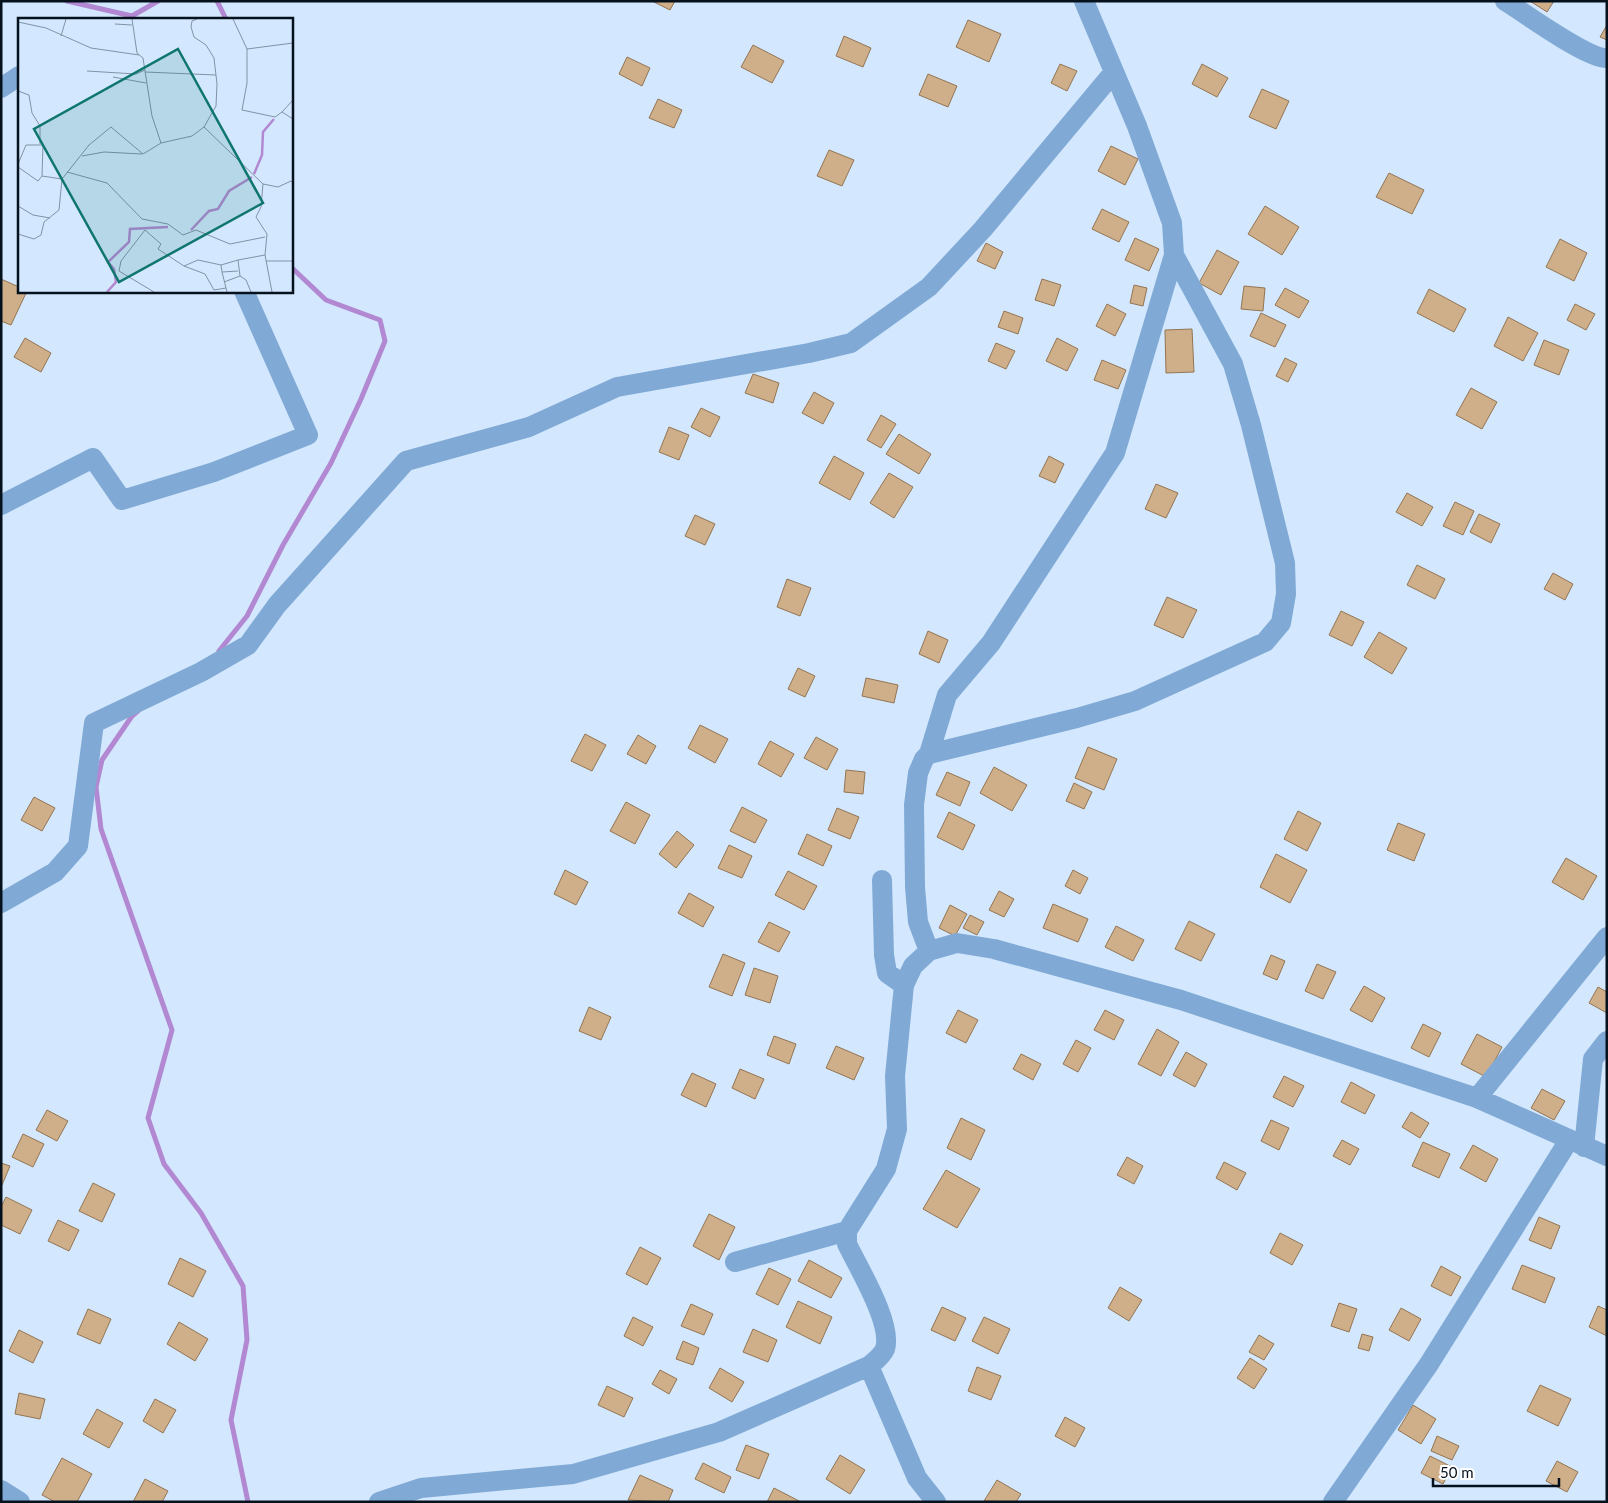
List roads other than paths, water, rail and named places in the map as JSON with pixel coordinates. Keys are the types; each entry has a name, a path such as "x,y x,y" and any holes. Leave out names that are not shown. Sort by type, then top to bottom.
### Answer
{"street":[{"path":"929,951 918,922 915,887 914,805 918,773 924,759 929,754 947,695 991,643 1115,453 1174,255 1172,223 1137,126 1084,1"},
{"path":"1505,1 1582,50 1602,58 1607,58"},
{"path":"1,904 55,872 78,846 94,723 188,678 248,645 277,605 406,461 528,427 618,387 809,353 851,343 929,287 983,229 1114,72"},
{"path":"1,88 18,77"},
{"path":"929,754 1077,718 1135,701 1265,642 1281,623 1286,594 1284,563 1252,425 1233,364 1174,255"},
{"path":"1,505 93,458 122,500 214,472 308,435 244,292"},
{"path":"882,880 884,955 887,974 904,985"},
{"path":"1477,1098 1607,937"},
{"path":"379,1502 421,1488 573,1474 719,1432 869,1366 878,1358 885,1348 884,1324 847,1244 847,1231 886,1169 897,1130 895,1076 904,985 913,966 929,951 957,943 994,949 1181,1000 1477,1098 1576,1144 1607,1156"},
{"path":"1333,1502 1429,1364 1576,1144 1594,1058 1607,1041"},
{"path":"735,1262 847,1231"},
{"path":"869,1366 917,1478 936,1502"},
{"path":"1,1490 20,1502"}],"waterway":[{"path":"67,1 132,16 158,1"},
{"path":"217,1 226,18"},
{"path":"219,651 247,616 283,545 331,463 361,399 385,341 380,320 326,300 292,268"},
{"path":"138,711 132,716 102,760 96,787 101,829 172,1030 148,1118 164,1164 201,1213 243,1286 247,1340 231,1420 248,1502"}]}
